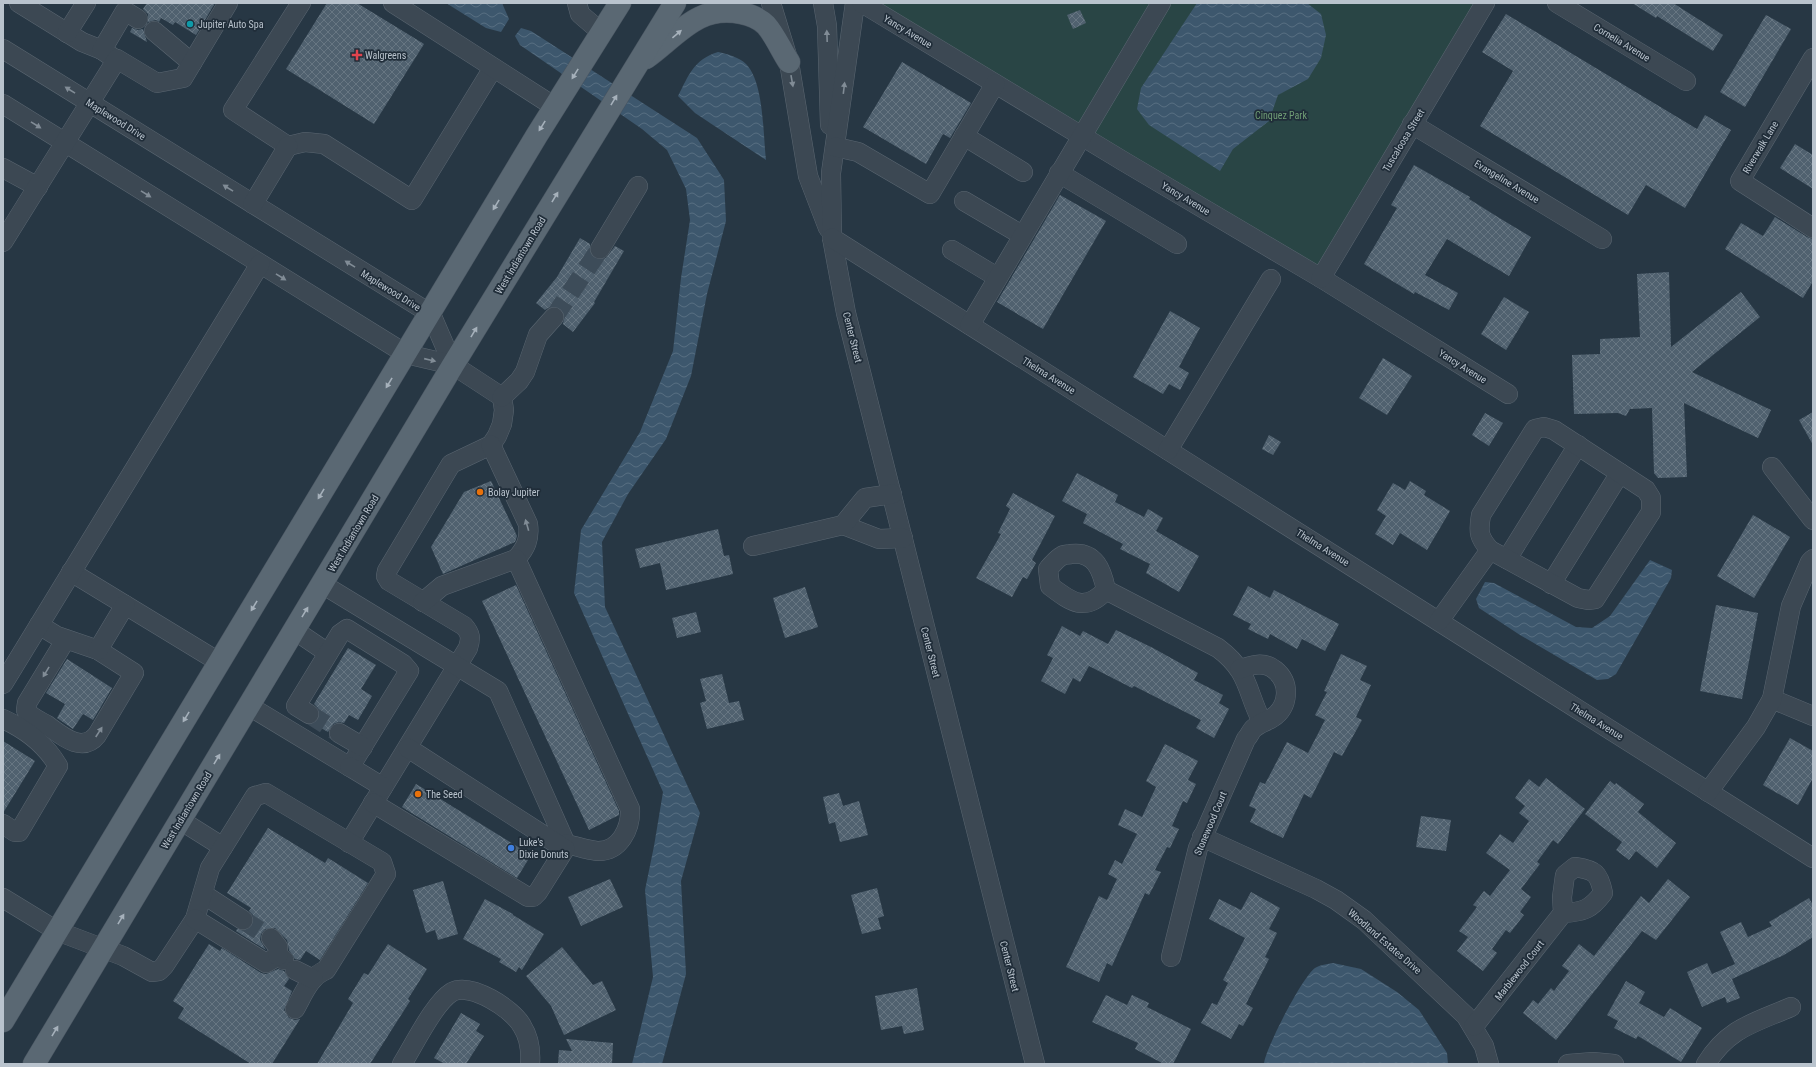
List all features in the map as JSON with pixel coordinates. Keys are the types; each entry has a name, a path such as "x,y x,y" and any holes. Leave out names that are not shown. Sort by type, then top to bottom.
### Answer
{"main road":[{"path":"3,1021 559,100 620,3"},
{"name":"West Indiantown Road","path":"34,1064 454,365 630,74 675,3"},
{"path":"630,74 688,24 704,15 721,10 752,15 765,25 789,62"}],"street":[{"path":"19,3 82,42 110,55 157,83 182,78 228,3"},
{"path":"67,33 86,3"},
{"path":"288,146 233,110 301,3"},
{"path":"393,3 493,68 559,100"},
{"path":"577,3 580,14 601,32"},
{"name":"Center Street","path":"771,3 789,62 808,176 832,238"},
{"path":"823,3 827,26 831,173"},
{"name":"Center Street","path":"855,3 836,147 831,173 832,238 846,313 1035,1064"},
{"name":"Yancy Avenue","path":"862,3 1081,136 1321,278 1508,394"},
{"path":"970,325 997,277 1161,3"},
{"name":"Tuscaloosa Street","path":"1321,278 1485,3"},
{"name":"Cornelia Avenue","path":"1557,3 1686,81"},
{"path":"3,242 90,103 110,55 125,11 138,19"},
{"path":"154,31 192,63"},
{"name":"Maplewood Drive","path":"3,49 431,314 454,365"},
{"name":"Riverwalk Lane","path":"1813,58 1740,181 1813,228"},
{"path":"253,204 288,146 305,142 324,144 412,200 493,68"},
{"path":"836,147 858,152 930,194 995,84"},
{"path":"3,104 406,354 454,365 502,397 504,410 502,424 491,445 451,464 387,571 386,576 389,581 464,626 470,633 471,639 468,648 456,664 408,748 373,803 350,843"},
{"name":"Evangeline Avenue","path":"1412,124 1602,239"},
{"path":"964,136 1023,172"},
{"path":"3,168 38,187"},
{"path":"1059,173 1177,244"},
{"path":"600,249 638,186"},
{"path":"964,201 1022,235"},
{"name":"Thelma Avenue","path":"832,238 1813,858"},
{"path":"952,250 997,277"},
{"path":"3,684 260,264"},
{"path":"1168,450 1271,279"},
{"path":"502,397 519,381 525,372 538,336 554,317"},
{"path":"1544,427 1554,430 1578,445 1646,490 1651,498 1651,512 1599,596 1595,599 1588,600 1578,598 1499,555 1484,543 1478,529 1481,516 1535,429 1544,427"},
{"path":"423,602 442,586 516,559 526,545 530,536 528,524 491,445"},
{"path":"1439,621 1499,555 1578,445"},
{"path":"1772,467 1813,520"},
{"path":"1551,584 1620,473"},
{"path":"843,525 865,498 892,494"},
{"path":"753,546 843,525 879,539 903,538"},
{"path":"408,748 565,846 597,851 607,849 626,834 629,826 630,809 516,559"},
{"path":"1708,792 1756,727 1772,699 1791,606 1810,562 1813,559"},
{"path":"71,572 220,662"},
{"path":"322,584 456,664 498,691 565,846"},
{"path":"1106,590 1218,648 1228,656 1240,669 1246,680 1253,703 1262,722"},
{"path":"98,650 125,605"},
{"path":"39,625 57,636 66,639 98,650 134,674 95,737 84,743 70,740 28,713 26,708 27,703 66,639"},
{"path":"309,714 296,706 340,634 347,629 403,664 409,670 350,767"},
{"path":"294,630 328,653"},
{"name":"Stonewood Court","path":"1171,957 1194,859 1246,739 1253,729 1262,722 1272,718 1281,710 1286,700 1286,688 1282,678 1275,669 1264,665 1253,664 1240,669"},
{"path":"1772,699 1813,716"},
{"path":"249,706 383,787"},
{"path":"3,718 24,730 48,750 58,766 19,832 15,832 3,824"},
{"path":"3,734 24,730"},
{"path":"339,732 363,747"},
{"path":"3,898 57,931 123,956 152,972 159,971 164,966 195,919 210,868 255,796 266,793 382,862 386,874 326,970 318,973 313,979 295,1009"},
{"path":"373,803 528,896 533,897 538,892 565,846"},
{"path":"180,820 223,847"},
{"name":"Woodland Estates Drive","path":"1202,838 1316,889 1336,900 1364,920 1458,1007 1474,1026 1484,1046 1489,1064"},
{"path":"203,894 243,920"},
{"name":"Marblewood Court","path":"1474,1026 1563,913"},
{"path":"195,919 266,963 282,956 313,979"},
{"path":"402,1064 441,1000 454,991 472,990 500,1006 513,1015 522,1024 528,1040 530,1064"},
{"path":"1706,1064 1714,1050 1732,1034 1791,1008"},
{"path":"1568,1064 1593,1062 1614,1064"}],"green space":[{"name":"Cinquez Park","path":"875,3 1478,3 1319,271"}],"water":[{"path":"446,3 502,3 509,19 501,32 486,28"},
{"path":"1197,3 1307,3 1321,14 1326,35 1321,58 1308,79 1278,95 1269,121 1233,149 1220,171 1149,125 1137,109 1141,88"},
{"path":"521,28 531,31 697,138 724,180 726,221 707,294 691,376 666,439 628,494 602,542 605,607 700,813 681,881 686,974 662,1064 632,1064 653,977 645,890 663,792 574,593 581,530 640,432 673,351 681,278 690,220 686,189 667,150 642,129 520,45 515,36"},
{"path":"718,52 740,59 752,72 762,109 766,160 695,113 678,96 689,75 697,64 710,55"},
{"path":"1650,560 1672,570 1671,578 1616,674 1608,679 1597,680 1520,635 1479,608 1476,599 1485,582 1494,583 1576,627 1592,628 1610,616"},
{"path":"1333,963 1361,969 1397,992 1419,1010 1447,1053 1448,1064 1264,1064 1277,1029 1302,984 1315,968"}],"building":[{"name":"Jupiter Auto Spa","path":"147,3 215,3 196,35 175,22 173,25 161,18 159,22 156,20 148,22 148,14 143,9"},
{"path":"327,3 357,3 424,44 374,124 286,69"},
{"path":"1632,3 1673,3 1723,35 1713,51 1657,16 1656,18"},
{"path":"1080,10 1086,23 1073,29 1067,15"},
{"path":"1506,14 1697,129 1705,115 1731,130 1685,208 1646,185 1628,215 1480,126 1513,71 1482,52"},
{"path":"1766,15 1791,29 1745,107 1720,92"},
{"path":"132,28 138,30 143,29 147,42 130,32"},
{"path":"902,62 971,103 950,138 943,134 926,164 863,127"},
{"path":"1795,144 1813,155 1813,189 1780,168"},
{"path":"1414,165 1470,197 1469,199 1531,237 1509,276 1447,239 1425,275 1458,293 1449,310 1415,292 1414,294 1364,264 1397,208 1391,205"},
{"path":"1060,195 1106,221 1043,329 997,302"},
{"path":"1775,217 1807,237 1813,239 1813,281 1803,298 1725,249 1741,223 1763,236"},
{"path":"580,238 590,244 590,254 595,259 600,260 606,258 615,246 624,251 594,302 595,303 573,332 563,324 565,314 561,309 551,306 545,310 536,303 557,277"},
{"path":"1669,272 1671,347 1741,292 1760,317 1692,372 1771,410 1758,438 1684,403 1687,477 1658,478 1654,473 1652,408 1630,409 1626,416 1618,413 1574,414 1572,355 1600,354 1600,339 1640,337 1637,274"},
{"path":"1504,297 1529,312 1506,350 1481,334"},
{"path":"1170,311 1200,328 1179,367 1189,373 1180,390 1169,384 1163,394 1133,377"},
{"path":"1383,358 1412,376 1387,415 1359,398"},
{"path":"1813,412 1813,445 1799,420"},
{"path":"1485,413 1503,423 1489,446 1472,435"},
{"path":"1269,435 1281,442 1273,455 1262,449"},
{"path":"1077,473 1118,495 1115,502 1144,517 1148,509 1163,518 1156,531 1199,556 1179,592 1146,573 1150,564 1120,549 1123,544 1083,523 1087,514 1062,501"},
{"path":"491,481 517,536 515,542 443,574 431,547 464,492"},
{"path":"1410,481 1426,491 1424,495 1450,511 1427,550 1400,533 1393,545 1375,534 1386,516 1377,510 1393,483 1405,490"},
{"path":"1013,493 1055,516 1032,560 1036,563 1027,579 1023,577 1012,597 976,578 1001,534 998,533 1010,509 1006,506"},
{"path":"1753,515 1790,537 1754,598 1717,576"},
{"path":"718,529 724,556 729,555 733,574 666,590 660,563 640,568 635,549"},
{"path":"516,585 619,811 619,815 589,830 482,601"},
{"path":"1248,586 1270,598 1274,590 1339,624 1325,651 1302,639 1297,649 1270,634 1268,639 1248,629 1251,624 1233,615"},
{"path":"805,587 818,627 785,638 773,598"},
{"path":"1716,605 1758,613 1742,699 1700,691"},
{"path":"696,612 701,632 677,638 672,618"},
{"path":"1062,626 1080,636 1083,631 1108,644 1116,630 1153,648 1198,673 1194,680 1223,695 1219,703 1229,709 1214,738 1196,728 1201,720 1134,686 1132,688 1089,666 1080,682 1073,678 1065,694 1041,681 1053,658 1047,655"},
{"path":"348,648 376,665 361,689 372,696 358,720 349,715 344,723 339,722 333,724 328,732 314,724 319,719 320,714 318,708 314,704"},
{"path":"1341,654 1367,666 1360,680 1371,685 1356,717 1362,720 1342,756 1334,752 1311,798 1304,794 1283,838 1250,822 1256,809 1249,806 1260,782 1265,784 1287,742 1308,753 1325,720 1315,715 1327,692 1324,691"},
{"path":"67,659 112,688 93,720 83,714 73,729 57,718 65,704 46,693"},
{"path":"722,674 729,703 739,701 744,720 707,729 700,703 706,701 700,679"},
{"path":"1790,738 1813,751 1813,778 1798,805 1763,785"},
{"path":"3,741 35,761 3,813"},
{"path":"1165,744 1198,761 1188,780 1196,784 1187,803 1183,801 1172,826 1179,829 1170,848 1167,847 1155,870 1161,872 1149,895 1145,893 1112,966 1107,963 1099,982 1066,967 1099,896 1107,900 1117,879 1108,874 1115,860 1122,864 1137,834 1118,825 1125,809 1142,817 1156,787 1146,781"},
{"path":"1546,778 1585,809 1558,844 1553,840 1537,862 1540,864 1521,889 1531,897 1520,912 1524,915 1510,933 1506,930 1492,949 1497,953 1483,971 1457,951 1468,937 1459,931 1477,907 1473,905 1484,891 1490,896 1510,870 1486,853 1500,834 1513,843 1529,821 1519,813 1525,806 1515,798 1529,779 1539,787"},
{"path":"1610,781 1615,785 1616,783 1644,804 1638,812 1676,843 1657,868 1636,851 1629,860 1616,850 1622,842 1585,814"},
{"path":"416,784 531,855 517,878 402,807"},
{"path":"839,793 843,806 859,801 868,835 840,842 835,822 829,824 823,797"},
{"path":"1421,816 1451,820 1446,851 1416,847"},
{"path":"268,828 325,863 328,858 368,883 320,960 306,951 300,960 295,959 289,950 287,940 275,928 265,929 261,934 260,940 266,950 236,931 237,929 248,930 254,921 253,915 249,911 251,908 227,893"},
{"path":"610,879 623,907 581,926 568,897"},
{"path":"1668,879 1690,897 1656,940 1642,931 1556,1040 1523,1013 1533,1000 1538,1004 1551,988 1554,991 1569,971 1562,966 1579,944 1594,956 1641,896 1649,903"},
{"path":"443,881 458,934 438,940 435,930 426,933 413,890"},
{"path":"877,888 884,916 878,918 881,929 862,934 851,895"},
{"path":"1251,892 1280,908 1269,929 1277,933 1265,957 1269,959 1246,1004 1253,1008 1243,1026 1239,1024 1231,1039 1201,1023 1212,1003 1217,1005 1228,983 1223,980 1245,938 1209,919 1219,899 1241,910"},
{"path":"1809,898 1813,905 1813,937 1784,955 1732,979 1740,998 1727,1003 1725,997 1702,1007 1687,972 1707,963 1712,974 1735,964 1720,932 1741,922 1748,937 1772,926 1769,922"},
{"path":"485,899 513,914 544,934 522,970 519,967 516,972 499,962 501,959 463,939"},
{"path":"209,944 220,951 222,948 261,973 266,974 278,969 284,971 289,979 284,986 292,991 284,1010 289,1018 295,1020 300,1019 272,1064 251,1064 178,1018 184,1008 173,1001"},
{"path":"388,944 427,969 408,999 410,1001 370,1064 317,1064 353,1003 348,999 364,973 368,975"},
{"path":"562,947 593,985 602,981 616,1010 564,1035 551,1006 526,976"},
{"path":"1626,981 1645,992 1639,1003 1664,1017 1670,1008 1702,1028 1681,1062 1638,1036 1636,1039 1614,1028 1618,1021 1607,1015"},
{"path":"917,988 924,1030 904,1034 902,1026 881,1030 875,996"},
{"path":"1106,995 1127,1005 1132,995 1149,1003 1147,1007 1191,1029 1173,1064 1164,1064 1135,1049 1138,1043 1092,1022"},
{"path":"461,1013 480,1024 476,1031 484,1036 466,1064 445,1064 434,1058"},
{"path":"566,1039 613,1043 612,1064 558,1064 559,1050 572,1051"}],"tunnel":[{"path":"554,317 600,249"},
{"path":"309,714 339,733"},
{"path":"243,920 271,938"}],"place":[{"name":"Jupiter Auto Spa","path":"190,24"},
{"name":"Walgreens","path":"357,55"},
{"name":"Bolay Jupiter","path":"480,492"},
{"name":"The Seed","path":"418,794"},
{"name":"Luke's Dixie Donuts","path":"511,848"}]}
